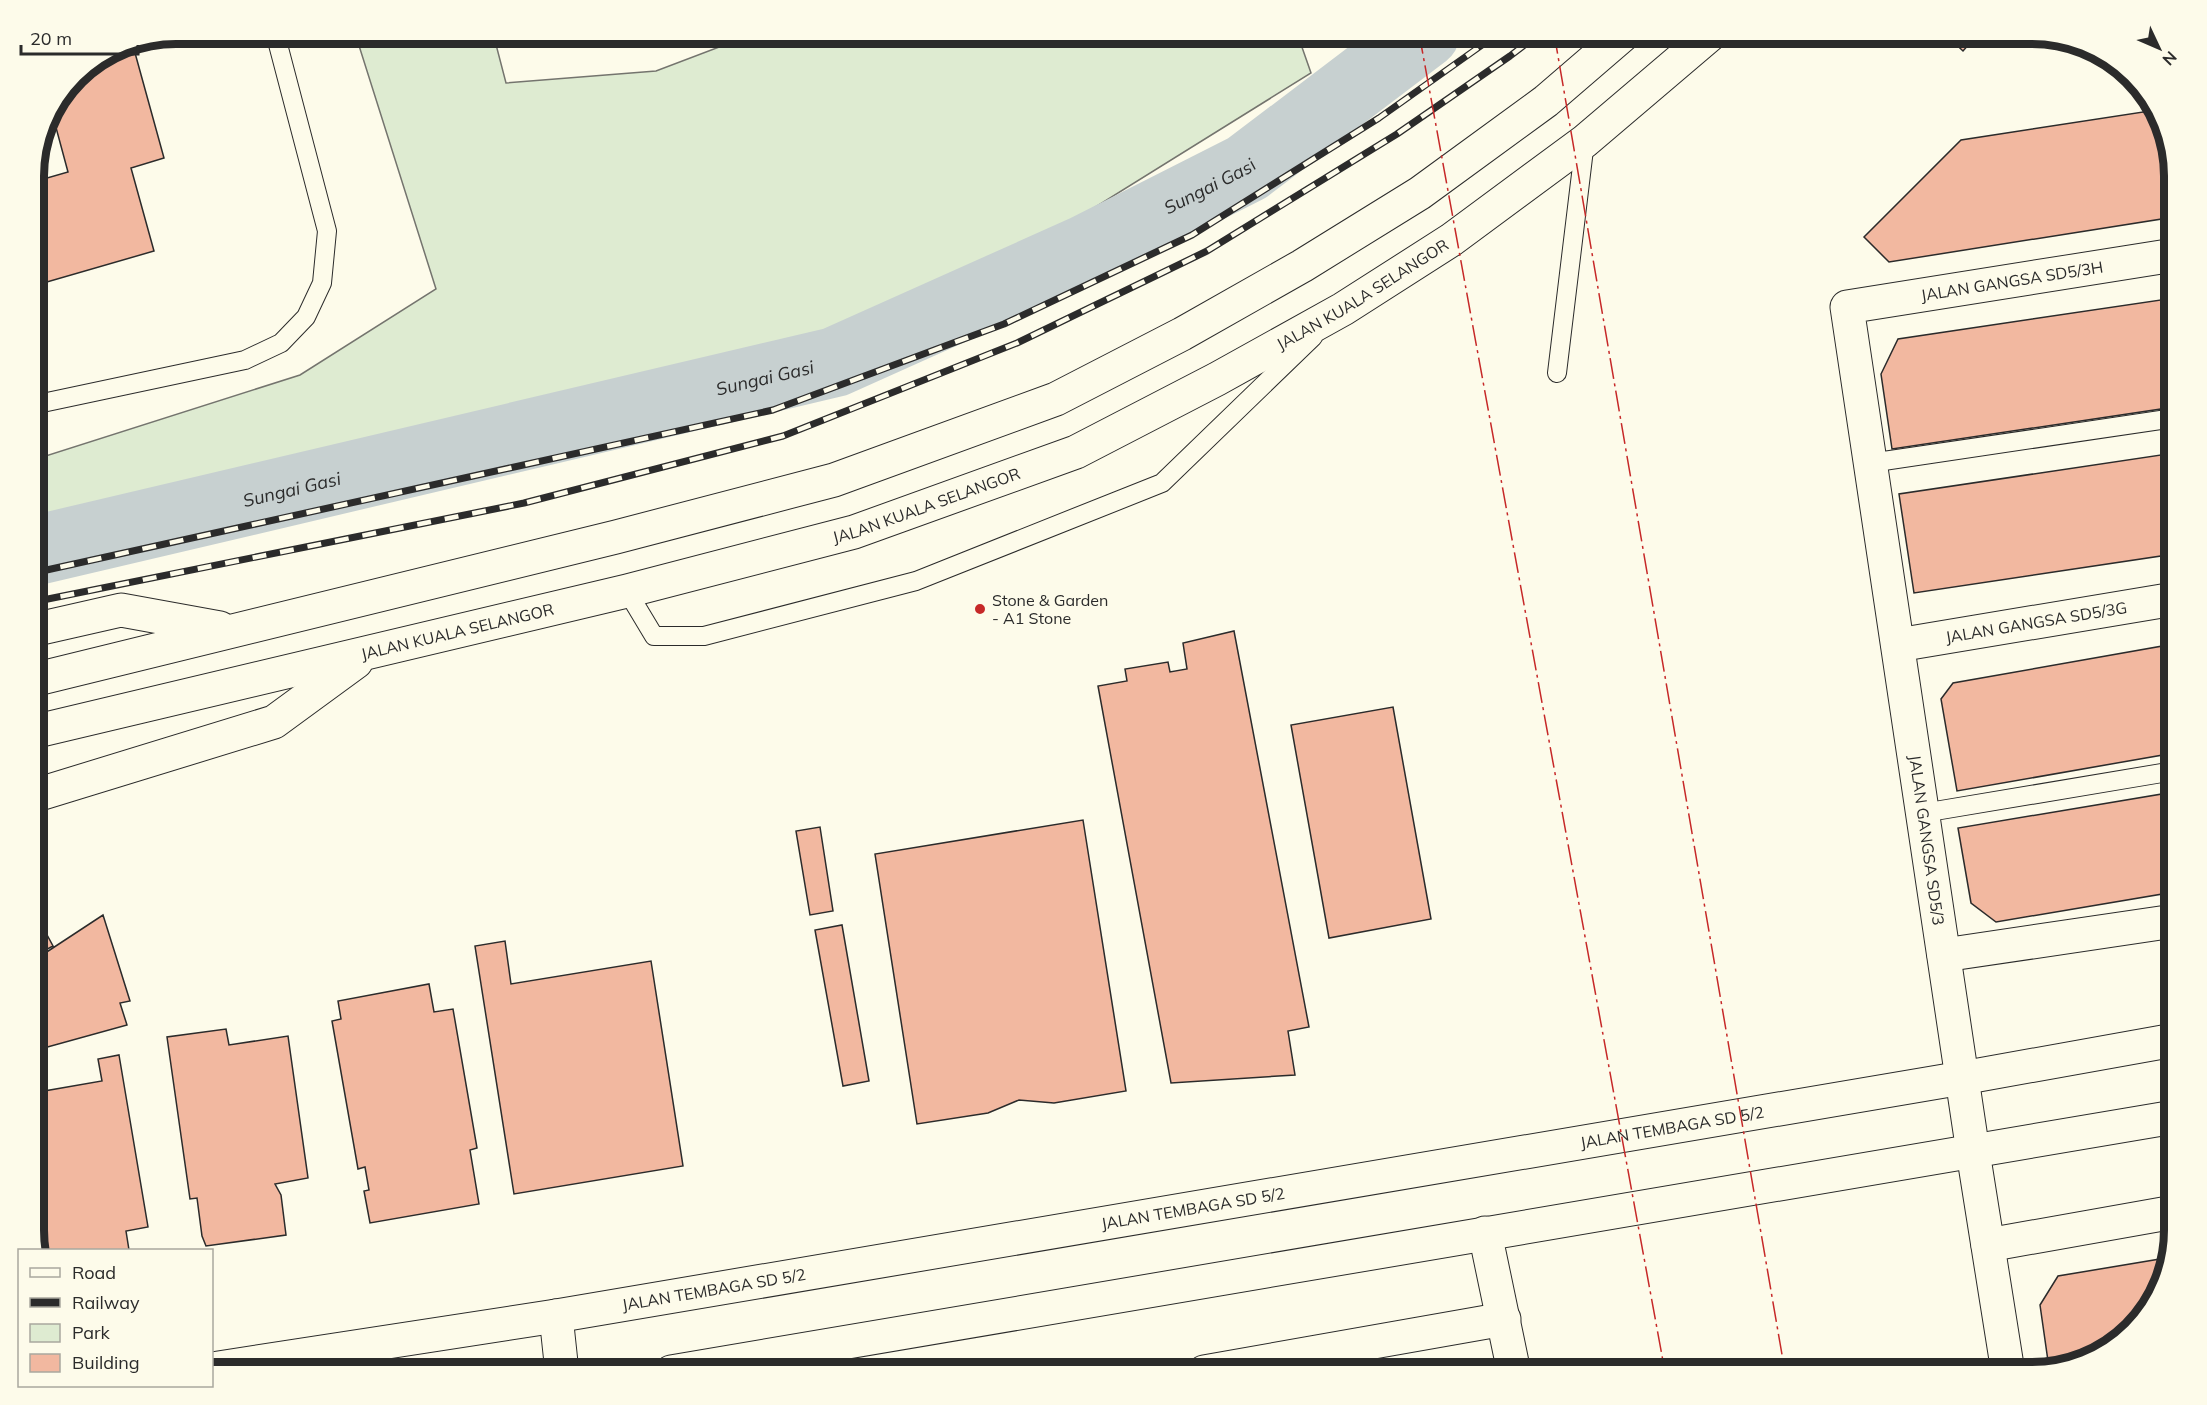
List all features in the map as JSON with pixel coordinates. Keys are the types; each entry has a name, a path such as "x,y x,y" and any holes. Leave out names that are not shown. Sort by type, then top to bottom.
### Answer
{"main road":[{"path":"44,677 616,537 834,480 1056,399 1212,317 1302,266 1420,194 1546,101 1612,44"},
{"name":"JALAN KUALA SELANGOR","path":"44,729 627,591 854,532 1076,452 1217,380 1343,309 1451,240 1584,141 1699,44"},
{"name":"JALAN GANGSA SD5/3H","path":"1847,307 2164,257"},
{"name":"JALAN GANGSA SD5/3","path":"1847,307 2006,1362"},
{"name":"JALAN GANGSA SD5/3G","path":"1898,645 2164,601"},
{"path":"44,628 122,610 234,630"},
{"path":"44,793 274,722 370,653"},
{"path":"1944,955 2164,922"},
{"name":"JALAN TEMBAGA SD 5/2","path":"257,1362 556,1316 2164,1042"},
{"path":"729,1362 2164,1119"},
{"path":"1988,1245 2164,1214"},
{"path":"1485,1233 1512,1362"},
{"path":"556,1316 561,1362"},
{"path":"1262,1362 1504,1320"}],"lane":[{"path":"44,403 245,360 281,343 306,317 322,283 327,231 277,44"},
{"path":"1557,373 1584,141"},
{"path":"627,591 654,636 704,636 927,577 1162,483 1343,309"},
{"path":"1870,463 2164,419"},
{"path":"1923,813 2164,773"}],"green space":[{"path":"358,44 496,44 506,83 656,71 727,44 1301,44 1311,73 970,285 805,345 44,520 44,456 300,375 436,289"}],"building":[{"path":"1956,44 1969,44 1963,51"},
{"path":"134,50 164,158 131,168 154,251 44,283 44,179 68,172 55,122 57,117 71,95 88,76 109,61"},
{"path":"2147,111 2157,133 2162,158 2164,219 1889,262 1864,237 1961,140"},
{"path":"2164,299 2164,408 1892,449 1881,374 1898,339"},
{"path":"2164,454 2164,556 1914,593 1899,494"},
{"path":"1234,631 1309,1027 1288,1031 1295,1075 1171,1083 1098,686 1127,681 1125,669 1168,662 1170,672 1187,669 1183,643"},
{"path":"2164,646 2164,755 1957,791 1941,699 1953,683"},
{"path":"1393,707 1431,919 1329,938 1291,725"},
{"path":"2164,794 2164,894 1996,922 1971,903 1958,828"},
{"path":"1083,820 1126,1091 1054,1103 1019,1100 988,1113 917,1124 875,854"},
{"path":"820,827 833,911 810,915 796,831"},
{"path":"103,915 130,1001 120,1003 127,1025 44,1048 44,954"},
{"path":"842,925 869,1081 843,1086 815,930"},
{"path":"44,929 53,946 44,951"},
{"path":"505,941 511,984 651,961 683,1166 514,1194 475,946"},
{"path":"429,984 434,1012 453,1009 477,1148 470,1150 479,1204 370,1223 364,1191 369,1190 365,1167 358,1169 332,1021 341,1019 338,1001"},
{"path":"226,1029 229,1045 288,1036 308,1178 275,1184 281,1195 286,1235 206,1246 202,1236 197,1198 190,1199 167,1037"},
{"path":"119,1055 148,1227 126,1231 129,1249 45,1249 44,1091 102,1081 98,1059"},
{"path":"2160,1259 2150,1288 2131,1317 2119,1329 2098,1344 2066,1357 2048,1360 2040,1305 2058,1276"}],"waterway":[{"name":"Sungai Gasi","path":"44,548 835,362 1085,250 1247,168 1410,44"}],"railway":[{"path":"44,571 773,410 1004,324 1192,235 1379,118 1483,44"},
{"path":"44,600 524,503 783,436 1017,343 1207,251 1397,134 1526,44"}],"power":[{"path":"1421,44 1663,1362"},
{"path":"1556,44 1783,1362"}],"place":[{"name":"Stone & Garden - A1 Stone","path":"980,609"}]}
